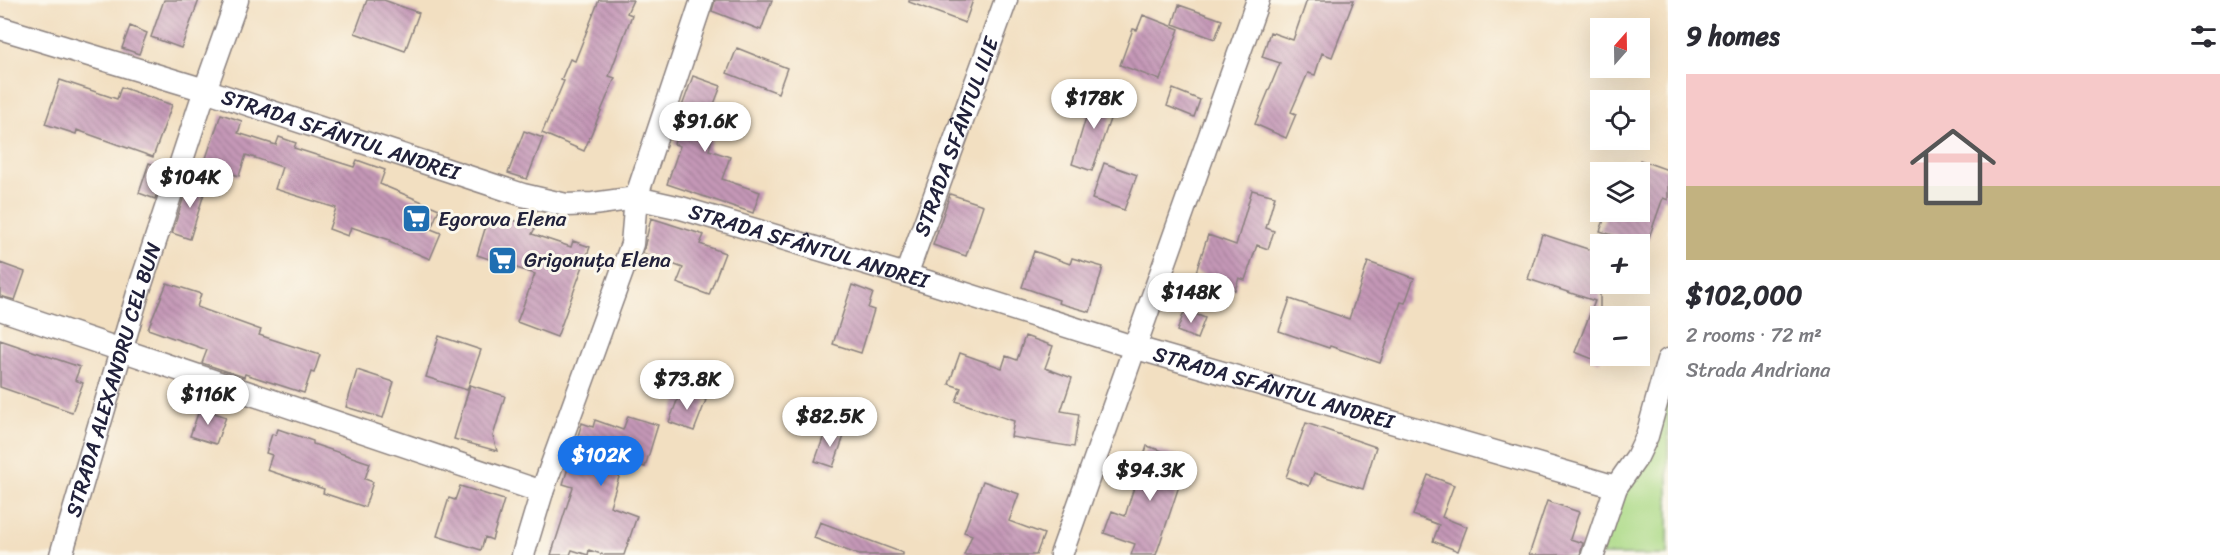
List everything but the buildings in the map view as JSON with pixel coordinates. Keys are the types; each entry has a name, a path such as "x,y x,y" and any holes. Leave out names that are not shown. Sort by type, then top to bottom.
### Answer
{"street":[{"name":"STRADA ALEXANDRU CEL BUN","path":"61,555 123,351 139,290 237,0"},
{"path":"523,555 542,492 632,244 636,198 702,0"},
{"name":"STRADA SFÂNTUL ILIE","path":"906,275 1006,0"},
{"path":"1061,555 1258,0"},
{"name":"STRADA SFÂNTUL ANDREI","path":"0,28 205,90 523,195 566,205 636,198 681,208 906,275 1134,347 1616,487"},
{"path":"0,309 542,492"},
{"path":"1593,555 1616,487 1647,436 1668,360"}],"green space":[{"path":"1668,394 1668,555 1601,555 1624,493 1652,456"}],"place":[{"name":"Egorova Elena","path":"417,219"},
{"name":"Grigonuța Elena","path":"503,260"}]}
